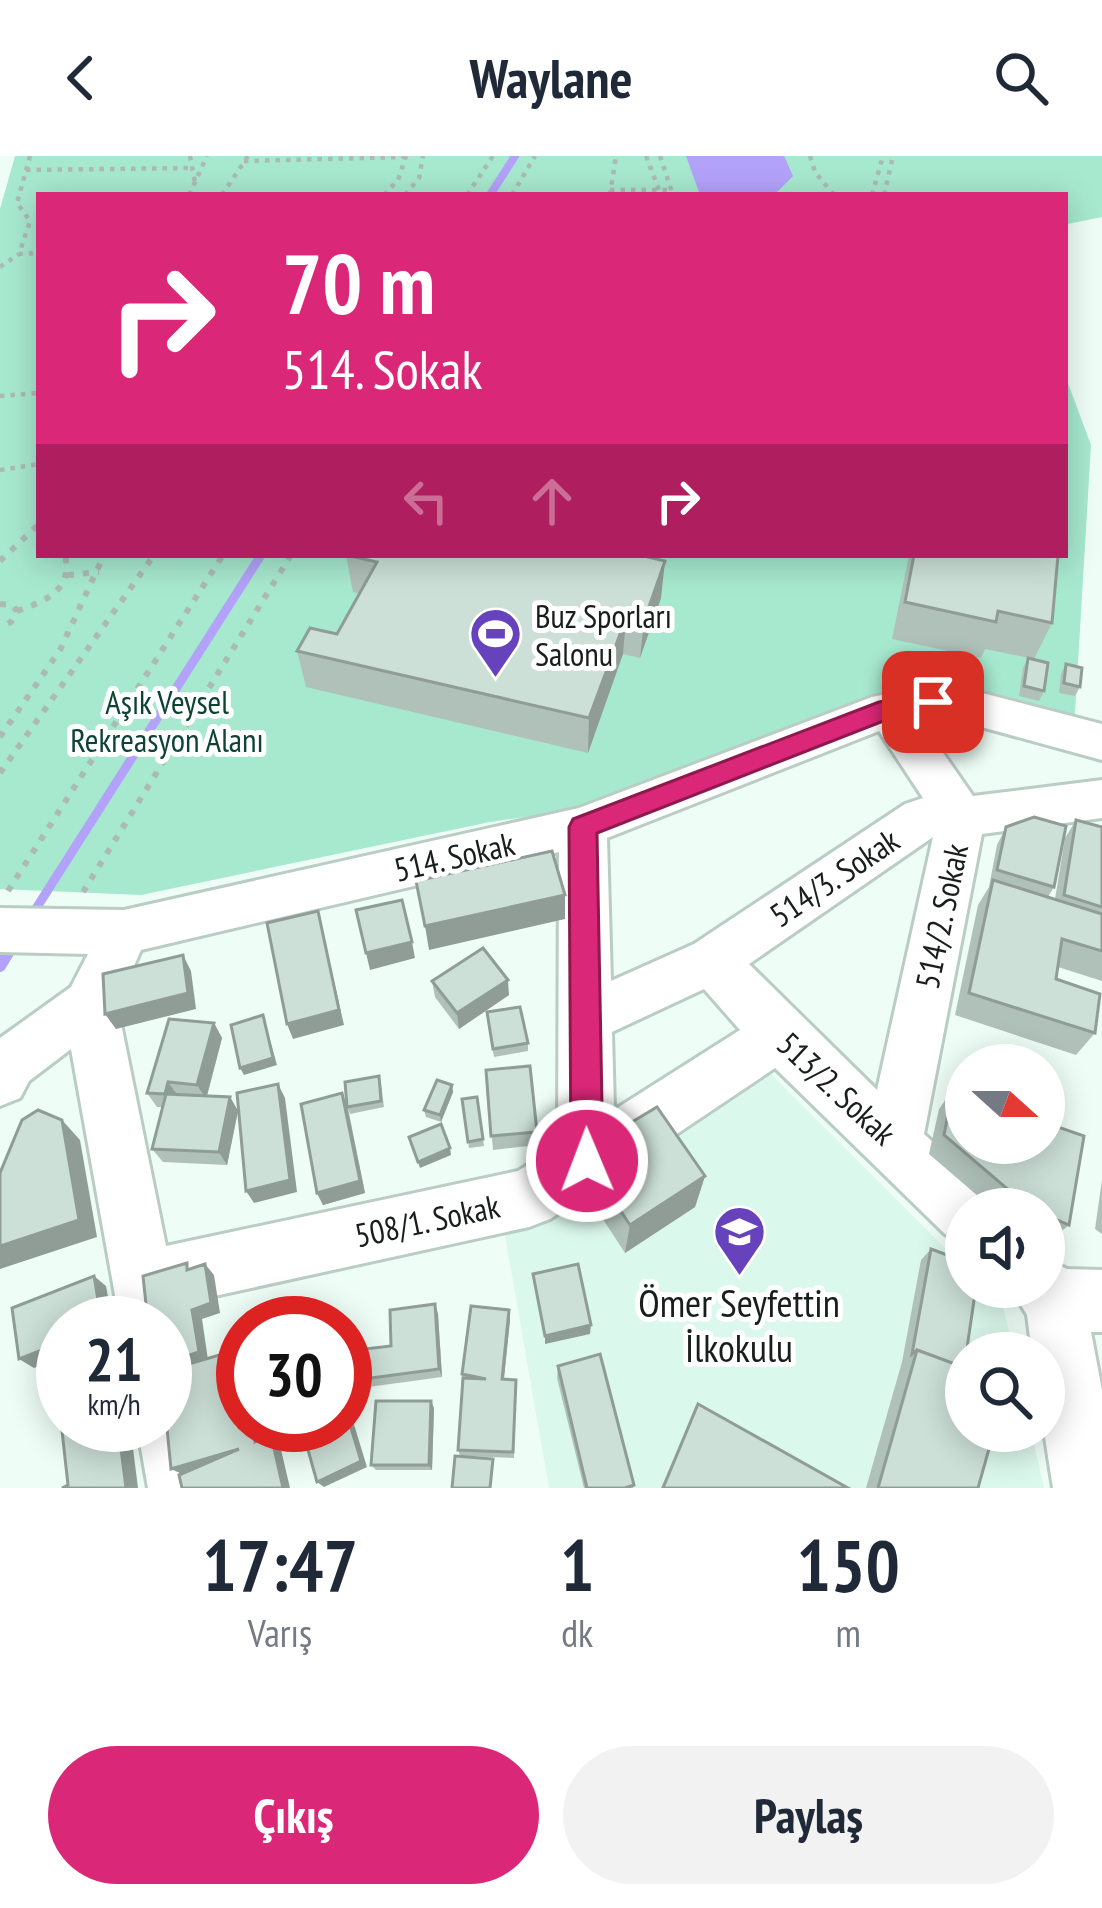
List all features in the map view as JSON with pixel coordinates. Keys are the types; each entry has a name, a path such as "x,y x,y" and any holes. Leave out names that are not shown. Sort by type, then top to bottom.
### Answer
{"street":[{"name":"514. Sokak","path":"0,930 124,932 583,827 888,709 933,702 963,705 1102,742"},
{"name":"514/2. Sokak","path":"888,709 962,818 894,1142"},
{"name":"514/3. Sokak","path":"585,1019 712,960 922,818 962,818 1102,799"},
{"path":"583,827 587,1161"},
{"path":"0,1081 10,1064 90,1004 124,932"},
{"name":"513/2. Sokak","path":"712,960 779,1035 945,1192"},
{"path":"90,1004 146,1296"},
{"path":"587,1161 779,1035"},
{"name":"508/1. Sokak","path":"169,1296 530,1198 587,1161"},
{"path":"1066,1296 1086,1488"},
{"path":"174,1452 181,1488"}],"path":[{"path":"20,254 30,221 17,203 30,156"},
{"path":"190,156 195,182"},
{"path":"190,192 207,156"},
{"path":"224,192 246,159 406,156 398,180 387,192"},
{"path":"407,192 418,178 423,156"},
{"path":"469,192 493,156"},
{"path":"514,192 536,156"},
{"path":"610,192 616,156"},
{"path":"646,156 661,192 673,192 660,156"},
{"path":"810,156 815,172 832,192"},
{"path":"873,192 883,156"},
{"path":"885,192 893,156"},
{"path":"26,170 190,168"},
{"path":"0,267 20,254 36,253"},
{"path":"0,396 36,393"},
{"path":"0,470 36,464"},
{"path":"0,561 36,526"},
{"path":"17,610 46,602 61,591 68,575 65,558"},
{"path":"0,737 33,692 103,558"},
{"path":"0,773 152,558"},
{"path":"0,904 221,558"},
{"path":"59,931 289,558"},
{"path":"68,575 99,572"},
{"path":"0,604 12,604 17,610"},
{"path":"0,627 15,618 17,610"}],"shaded area":[{"path":"686,156 784,156 793,176 777,192 699,192"},
{"name":"Ömer Seyfettin İlkokulu","path":"757,1060 945,1248 945,1308 1003,1308 1009,1332 945,1332 945,1452 1036,1452 1044,1488 549,1488 503,1224"}],"green space":[{"name":"Aşık Veysel Rekreasyon Alanı","path":"15,156 1102,156 1102,217 1068,224 1068,192 36,192 36,558 1068,558 1068,383 1091,445 1074,730 963,694 621,803 490,822 141,895 0,889 0,209"}],"building":[{"path":"359,558 665,561 644,621 626,618 589,718 297,651 310,628 337,634 377,562"},
{"path":"913,558 1058,558 1052,623 998,611 996,622 905,602"},
{"path":"1028,658 1048,663 1044,691 1024,686"},
{"path":"1066,664 1082,668 1080,687 1064,683"},
{"path":"1034,817 1066,826 1054,887 997,870 1006,827"},
{"path":"1076,820 1102,827 1102,907 1064,895"},
{"path":"552,851 565,895 425,926 416,881"},
{"path":"993,880 1102,914 1102,951 1062,939 1056,979 1100,994 1095,1033 969,993"},
{"path":"402,900 412,942 366,953 356,910"},
{"path":"318,911 339,1010 287,1024 267,923"},
{"path":"483,948 508,980 457,1013 432,981"},
{"path":"183,955 188,993 105,1014 103,974"},
{"path":"520,1007 528,1043 493,1049 487,1012"},
{"path":"263,1015 273,1058 240,1068 231,1025"},
{"path":"169,1019 214,1023 197,1085 168,1082 165,1094 147,1093"},
{"path":"530,1066 537,1132 491,1136 486,1070"},
{"path":"379,1076 381,1101 347,1107 345,1082"},
{"path":"437,1080 452,1085 440,1115 424,1110"},
{"path":"278,1084 290,1180 246,1191 237,1093"},
{"path":"342,1093 360,1181 317,1193 301,1104"},
{"path":"166,1094 230,1097 219,1152 152,1149"},
{"path":"477,1097 483,1139 468,1142 462,1099"},
{"path":"657,1107 705,1176 630,1225 582,1152"},
{"path":"38,1110 62,1120 79,1220 0,1246 0,1173 22,1120"},
{"path":"441,1124 450,1148 418,1162 409,1137"},
{"path":"1065,1129 1084,1136 1069,1225 1065,1223 1065,1188 1006,1188 978,1164 1065,1164"},
{"path":"931,1249 945,1254 945,1308 973,1308 969,1332 945,1332 945,1361 917,1350 912,1354"},
{"path":"187,1263 187,1270 205,1264 211,1303 192,1310 192,1296 145,1296 143,1276"},
{"path":"578,1264 591,1325 545,1336 533,1274"},
{"path":"94,1276 97,1296 43,1296"},
{"path":"36,1299 36,1352 19,1359 12,1308"},
{"path":"435,1304 439,1369 372,1378 372,1348 391,1346 390,1310"},
{"path":"471,1306 509,1310 502,1379 516,1380 513,1452 458,1450 463,1378 486,1379 462,1374"},
{"path":"192,1310 199,1352 192,1354"},
{"path":"917,1350 945,1360 945,1452 988,1452 978,1488 878,1488"},
{"path":"600,1354 634,1485 625,1488 587,1488 558,1366"},
{"path":"216,1356 216,1452 229,1452 171,1469 169,1452 192,1452 192,1363"},
{"path":"376,1401 431,1401 429,1465 371,1465"},
{"path":"698,1404 848,1488 663,1488"},
{"path":"64,1452 121,1452 126,1488 62,1488 68,1485"},
{"path":"232,1452 275,1452 283,1488 182,1488 179,1475"},
{"path":"309,1452 358,1452 361,1461 317,1482"},
{"path":"455,1456 493,1459 490,1488 452,1488"}],"waterway":[{"path":"492,192 515,156"},
{"path":"30,918 259,558"},
{"path":"0,966 14,943"}],"place":[{"name":"Buz Sporları Salonu","path":"496,680"},
{"name":"Ömer Seyfettin İlkokulu","path":"739,1278"}],"route":[{"path":"587,1161 583,827 888,709 933,702"}]}
